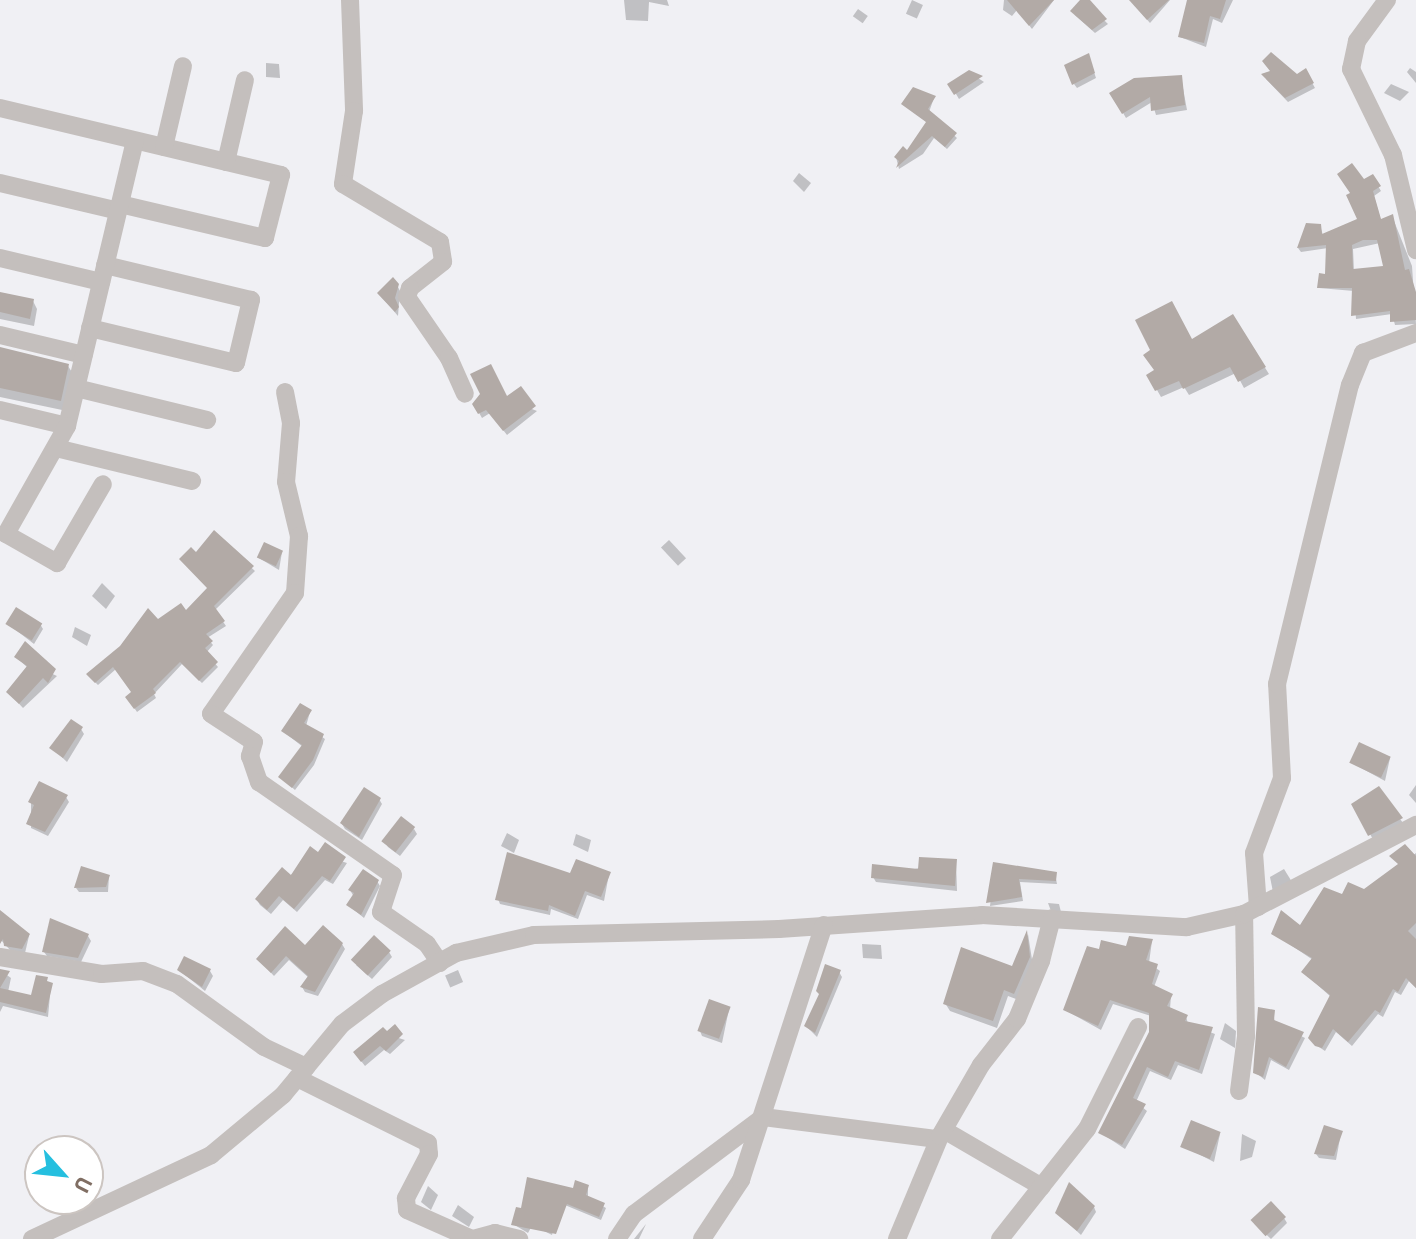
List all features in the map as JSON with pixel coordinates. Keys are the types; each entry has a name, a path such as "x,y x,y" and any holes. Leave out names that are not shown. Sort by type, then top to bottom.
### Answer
{"street":[{"path":"350,0 354,111 343,184 443,253 410,288 407,297 449,358 465,394"},
{"path":"1387,0 1357,41 1351,69 1393,155 1416,250"},
{"path":"164,147 183,66"},
{"path":"226,162 245,80"},
{"path":"0,108 281,175 265,238 0,183"},
{"path":"103,484 57,563 6,534 67,426 135,141"},
{"path":"0,258 251,300 236,363 90,328"},
{"path":"1239,1091 1246,1036 1254,853 1282,778 1277,684 1350,385 1366,351 1416,333"},
{"path":"0,335 84,355"},
{"path":"76,388 207,420"},
{"path":"285,392 291,423 286,482 299,536 295,593 211,714 254,742 250,756 259,782 393,875 381,912 427,944 440,963"},
{"path":"1,412 67,426"},
{"path":"56,448 192,481"},
{"path":"32,1239 211,1155 302,1073 342,1024 382,994 456,953 534,935 824,925 982,915 1160,928 1251,910 1416,825"},
{"path":"897,1239 941,1135 981,1065 1014,1024 1041,961 1052,918"},
{"path":"702,1239 741,1180 824,925"},
{"path":"0,957 102,974 143,971 177,984 302,1073 428,1143 429,1154 406,1198 407,1210 472,1239 495,1233 519,1239"},
{"path":"1000,1239 1087,1129 1138,1027"},
{"path":"617,1239 634,1214 763,1117 941,1135 1042,1187"}],"building":[{"path":"1007,0 1054,0 1029,26"},
{"path":"1080,0 1090,0 1107,19 1092,30 1070,11"},
{"path":"1129,0 1169,0 1147,20"},
{"path":"1187,0 1226,0 1220,19 1210,16 1204,43 1178,37"},
{"path":"1271,52 1297,74 1306,68 1314,83 1285,98 1261,74 1270,71 1262,61"},
{"path":"1089,53 1095,73 1072,85 1064,65"},
{"path":"969,70 983,76 954,95 947,84"},
{"path":"1182,75 1185,105 1151,111 1150,97 1122,114 1109,93 1134,78"},
{"path":"913,87 936,96 928,109 957,133 945,147 932,136 896,168 899,161 894,157 903,146 907,150 926,122 901,104"},
{"path":"1352,163 1364,179 1373,174 1381,186 1373,191 1381,219 1393,214 1405,270 1409,269 1416,292 1416,320 1390,322 1390,311 1351,316 1352,288 1317,288 1319,273 1325,274 1326,245 1297,248 1306,223 1321,224 1322,234 1357,219 1346,195 1350,193 1337,174","holes":["1363,240 1377,240 1383,266 1353,269 1352,245"]},
{"path":"393,277 399,284 395,298 399,307 395,312 377,293"},
{"path":"0,292 34,299 30,319 0,312"},
{"path":"1172,301 1192,339 1233,314 1266,367 1238,382 1230,367 1183,389 1179,381 1155,391 1146,375 1154,370 1143,355 1150,350 1135,320"},
{"path":"0,347 69,364 61,401 0,388"},
{"path":"491,364 507,396 521,386 536,406 503,431 486,410 478,414 472,404 480,394 470,374"},
{"path":"214,530 254,566 214,606 225,621 206,634 213,641 205,648 218,662 199,681 180,662 153,689 156,693 134,709 125,697 131,692 113,667 95,683 86,674 120,646 148,608 158,619 181,603 186,610 207,588 179,559 191,547 196,552"},
{"path":"264,542 283,551 276,566 257,557"},
{"path":"16,607 42,623 32,640 5,624"},
{"path":"25,641 56,669 48,683 43,678 19,704 6,692 27,666 14,657"},
{"path":"300,703 312,710 304,723 324,734 313,760 292,788 278,777 302,745 281,731"},
{"path":"71,719 83,727 63,758 49,748"},
{"path":"1359,742 1391,757 1381,778 1349,763"},
{"path":"39,781 68,795 45,832 26,824 34,805 28,802"},
{"path":"1379,786 1403,818 1368,836 1351,804"},
{"path":"364,787 381,798 359,837 340,823"},
{"path":"401,816 415,827 395,852 381,841"},
{"path":"325,842 346,857 330,881 322,876 294,909 279,896 267,910 255,899 282,867 291,875 310,846 318,852"},
{"path":"1405,844 1416,856 1416,923 1408,931 1416,939 1416,988 1406,978 1398,992 1393,989 1380,1013 1375,1010 1348,1042 1333,1029 1322,1048 1315,1046 1308,1038 1330,995 1301,972 1312,958 1271,934 1281,910 1300,925 1324,887 1342,894 1348,882 1364,889 1398,864 1389,856"},
{"path":"507,852 570,873 576,859 611,872 601,897 585,891 575,916 549,905 548,911 495,900"},
{"path":"919,857 957,859 955,886 871,878 872,864 918,869"},
{"path":"993,862 1057,872 1056,881 1019,879 1022,897 986,903"},
{"path":"81,866 110,875 106,887 74,888"},
{"path":"363,869 379,880 361,915 346,905 354,893 348,890"},
{"path":"0,910 30,934 22,949 4,946 3,939 0,944"},
{"path":"50,918 89,934 78,958 42,952"},
{"path":"323,925 343,943 315,992 300,987 308,976 286,956 271,973 256,959 285,926 305,945"},
{"path":"1027,930 1030,957 1014,994 1004,990 993,1021 943,1004 961,947 1012,966"},
{"path":"374,935 391,951 368,976 351,960"},
{"path":"1129,936 1153,939 1146,960 1158,964 1152,984 1173,994 1167,1006 1188,1015 1185,1021 1213,1027 1199,1070 1175,1061 1168,1077 1147,1067 1133,1098 1146,1104 1122,1145 1098,1133 1149,1032 1149,1013 1110,1000 1098,1026 1063,1010 1087,946 1099,949 1101,940 1126,946"},
{"path":"184,956 211,969 202,987 177,970"},
{"path":"825,964 841,970 815,1033 804,1026 819,994 816,991"},
{"path":"0,969 10,971 0,988"},
{"path":"36,975 48,977 47,981 53,983 46,1013 0,1002 0,988 31,995"},
{"path":"709,999 731,1007 719,1039 697,1031"},
{"path":"1258,1007 1275,1010 1274,1020 1304,1032 1286,1067 1269,1057 1263,1077 1253,1073"},
{"path":"395,1024 403,1034 386,1051 380,1046 361,1062 353,1052 383,1027 387,1031"},
{"path":"1191,1120 1221,1132 1210,1159 1180,1147"},
{"path":"1324,1125 1343,1131 1334,1156 1314,1154"},
{"path":"527,1177 573,1188 575,1180 589,1185 586,1195 605,1203 599,1217 567,1204 556,1234 511,1225 516,1207 521,1208"},
{"path":"1069,1182 1095,1206 1077,1231 1055,1213"},
{"path":"1271,1201 1286,1217 1266,1236 1251,1220"}]}
